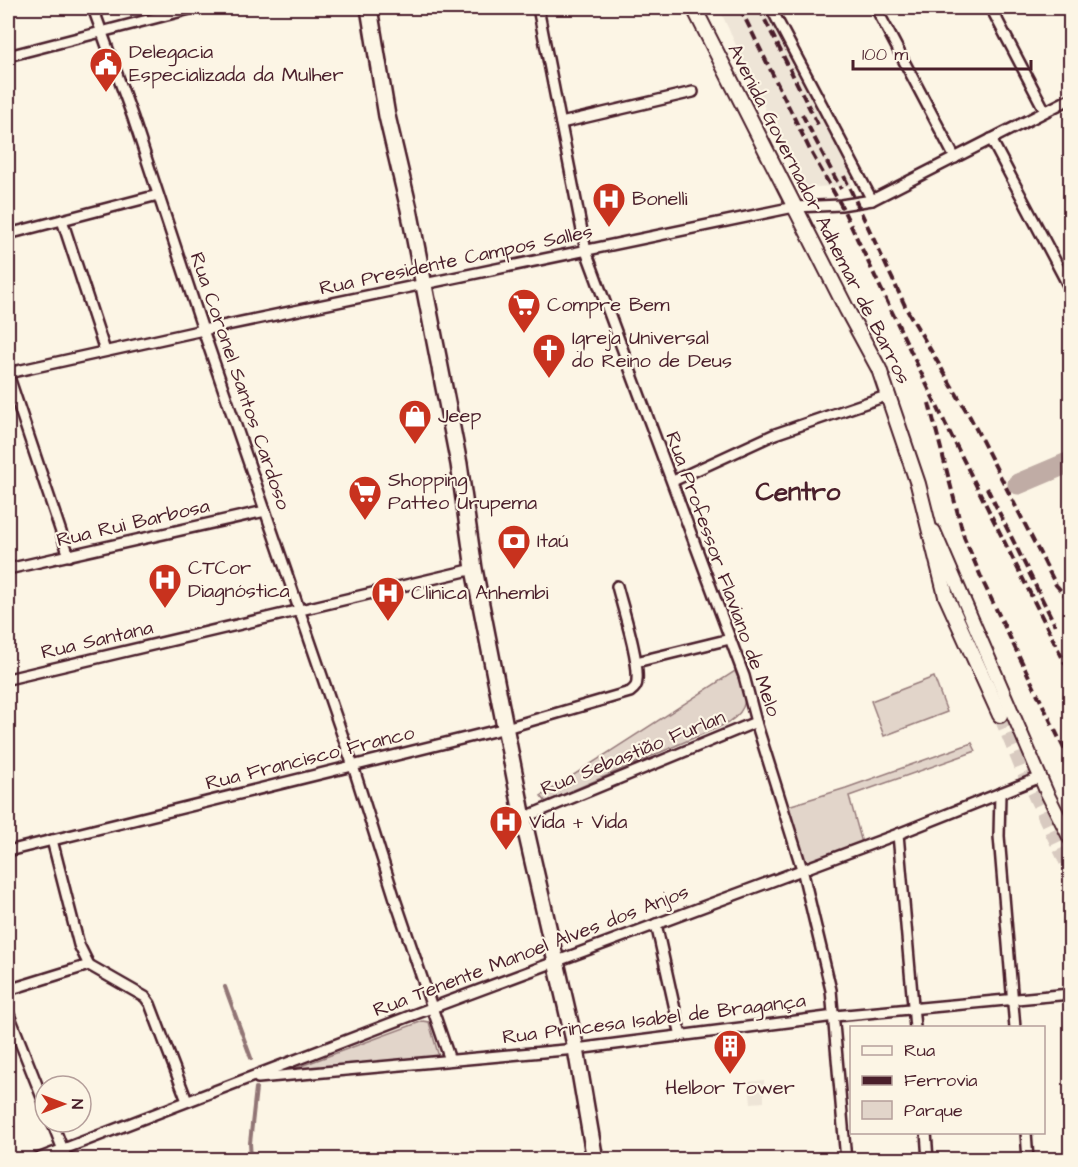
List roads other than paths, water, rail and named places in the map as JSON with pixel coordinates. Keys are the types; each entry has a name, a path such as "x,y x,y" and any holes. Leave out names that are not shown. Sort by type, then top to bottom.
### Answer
{"main road":[{"path":"369,8 387,116 409,209 459,464 474,569 523,818 576,1049 595,1160"},
{"name":"Avenida Governador Adhemar de Barros","path":"694,8 871,353 889,395 928,519"},
{"path":"928,519 950,606 1000,715"}],"street":[{"name":"Rua Coronel Santos Cardoso","path":"93,8 353,766 450,1060"},
{"path":"8,56 101,30 194,8"},
{"name":"Rua Professor Flaviano de Melo","path":"538,8 586,251 742,669 756,722 802,869 835,1016 846,1160"},
{"path":"771,8 872,200"},
{"path":"876,8 954,158"},
{"path":"991,8 1045,111"},
{"path":"561,123 693,92"},
{"name":"Rua Presidente Campos Salles","path":"8,373 203,330 795,207 841,205 872,200 1071,99"},
{"path":"991,139 1068,278 1071,289"},
{"path":"8,234 158,195"},
{"path":"62,220 105,351"},
{"path":"8,373 69,556"},
{"path":"673,481 775,434 889,395"},
{"name":"Rua Rui Barbosa","path":"8,569 265,511"},
{"name":"Avenida Governador Adhemar de Barros","path":"928,519 1041,777 1071,839"},
{"name":"Rua Santana","path":"8,679 474,569"},
{"path":"617,586 636,662 731,644"},
{"name":"Rua Francisco Franco","path":"8,851 506,728 620,696 634,689 637,684 636,662"},
{"name":"Rua Sebastião Furlan","path":"523,818 756,722"},
{"name":"Rua Tenente Manoel Alves dos Anjos","path":"34,1160 432,1007 898,834 1041,777"},
{"path":"1000,793 999,836 1015,1026"},
{"path":"898,834 915,1026"},
{"path":"52,840 80,945 89,965 145,997 150,1004 187,1101"},
{"path":"656,924 681,1036"},
{"path":"8,990 89,965"},
{"name":"Rua Princesa Isabel de Bragança","path":"242,1080 576,1049 835,1016 1071,994"},
{"path":"8,1012 33,1075"},
{"path":"57,1134 67,1160"},
{"path":"926,1134 928,1160"},
{"path":"1026,1134 1028,1160"}],"waterway":[{"path":"1018,484 1070,462"},
{"path":"225,987 251,1058"},
{"path":"251,1160 250,1143 256,1088"}],"tunnel":[{"path":"1000,715 1022,769 1070,870"}],"railway":[{"path":"740,8 811,152 841,205 945,423 1070,673"},
{"path":"759,8 818,125"},
{"path":"802,114 841,189"},
{"path":"844,176 907,310 970,417 1056,585 1070,601"},
{"path":"929,403 964,537 984,584 1070,761"},
{"path":"987,488 1055,625"}],"place":[{"name":"Delegacia Especializada da Mulher","path":"106,93"},
{"name":"Bonelli","path":"609,228"},
{"name":"Compre Bem","path":"524,334"},
{"name":"Igreja Universal do Reino de Deus","path":"549,379"},
{"name":"Jeep","path":"415,445"},
{"name":"Shopping Patteo Urupema","path":"365,521"},
{"name":"Itaú","path":"514,570"},
{"name":"CTCor Diagnóstica","path":"165,609"},
{"name":"Clinica Anhembi","path":"388,622"},
{"name":"Vida + Vida","path":"506,851"},
{"name":"Helbor Tower","path":"730,1075"}],"district":[{"name":"Centro","path":"798,492"}]}
